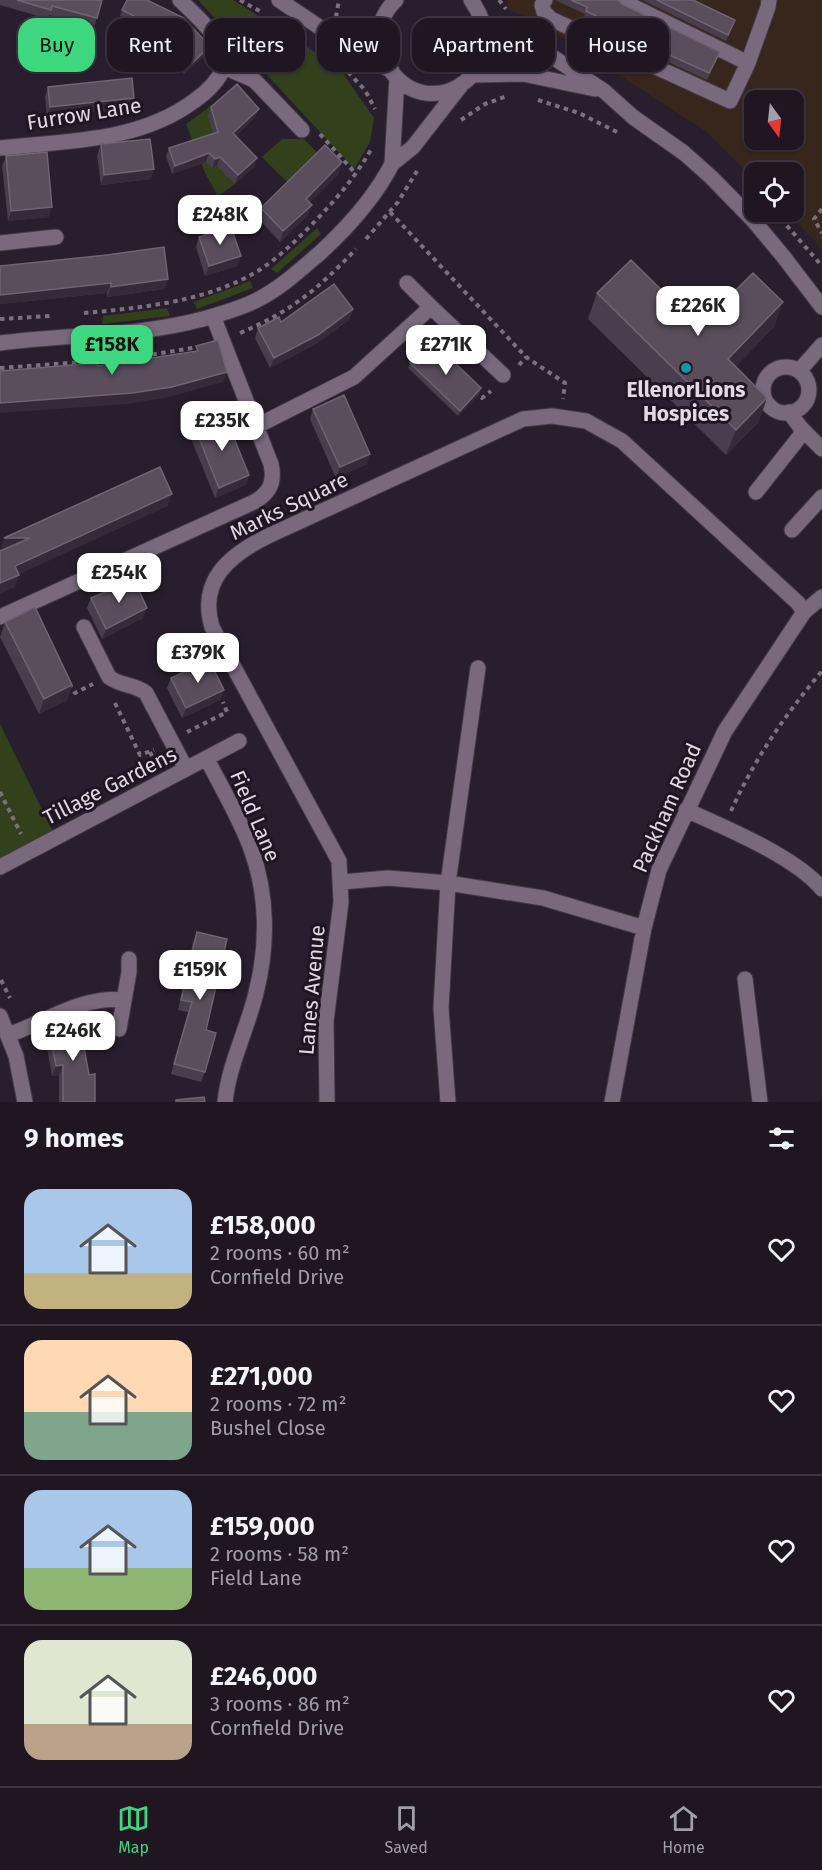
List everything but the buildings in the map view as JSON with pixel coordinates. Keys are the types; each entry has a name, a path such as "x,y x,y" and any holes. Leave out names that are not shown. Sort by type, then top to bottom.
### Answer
{"street":[{"path":"180,0 205,28"},
{"path":"279,0 331,36 417,90 427,93 443,92 467,80 523,74 604,91"},
{"path":"392,164 394,74 380,51 379,35 383,17 396,0"},
{"path":"545,0 542,5 544,12 551,19 730,100 748,63 769,0"},
{"path":"625,0 624,2 748,63"},
{"path":"0,343 138,332 186,323 258,300 280,286 308,263 353,219 374,193 392,164 413,147 480,65 486,37 476,9"},
{"path":"476,9 604,91 633,117 684,153 733,199 773,243 822,307"},
{"name":"Furrow Lane","path":"0,148 106,136 152,125 178,112 202,95 218,80 222,72"},
{"path":"237,72 252,78 302,130"},
{"path":"0,243 56,237"},
{"path":"406,283 504,378"},
{"path":"257,426 354,377 431,307"},
{"path":"0,617 264,497 271,487 273,475 270,460 213,316"},
{"path":"799,371 822,345"},
{"path":"778,368 793,368 799,371 805,377 809,392 803,405 789,412 775,410 765,399 763,384 771,372 778,368"},
{"path":"789,412 822,449"},
{"name":"Marks Square","path":"342,882 335,850 214,630 210,610 211,586 231,558 268,536 523,419 562,417 586,421 622,441 789,595 804,612"},
{"path":"756,492 801,435 801,428"},
{"path":"792,531 822,497"},
{"name":"Packham Road","path":"612,1102 644,928 659,870 725,731 804,612 822,597"},
{"path":"84,627 109,677 113,681 137,687 146,693 186,770"},
{"path":"448,1102 441,1008 448,883 478,668"},
{"name":"Tillage Gardens","path":"0,867 238,741"},
{"name":"Field Lane","path":"207,759 252,851 262,891 264,917 264,952 261,973 251,1012 236,1052 225,1102"},
{"path":"686,810 787,860 822,889"},
{"path":"342,882 388,878 448,883 543,898 644,928"},
{"name":"Lanes Avenue","path":"327,1102 326,1021 342,882"},
{"path":"119,1029 129,972 129,959"},
{"path":"745,979 760,1102"},
{"path":"8,1035 35,1026 82,1004 106,999 123,1000"},
{"path":"0,1016 18,1065 25,1102"}],"path":[{"path":"456,124 485,104 501,97 513,96"},
{"path":"533,98 579,113 622,135"},
{"path":"76,314 135,309 180,300 226,285 260,270 297,239 342,192 375,143"},
{"path":"822,209 814,219 822,233"},
{"path":"390,212 417,238 526,357 565,383 562,417"},
{"path":"785,222 820,261 822,267"},
{"path":"0,319 58,315"},
{"path":"473,390 482,399 526,357"},
{"path":"0,368 30,366"},
{"path":"724,828 753,766 785,716 822,671"},
{"path":"0,792 24,841"}],"shaded area":[{"path":"507,0 822,0 822,252 814,240 796,222 804,222 804,162 744,162 744,170 708,133 615,72 669,72 669,18 567,18 567,41 555,33 555,18 528,18 509,10"}],"green space":[{"path":"198,0 233,0 262,18 215,18"},
{"path":"305,45 317,54 317,72 340,72 344,75 374,118 370,142 354,169 264,72 305,72"},
{"path":"227,94 236,94 235,184 218,196 205,173 186,124"},
{"path":"282,139 304,139 320,156 291,186 262,157"},
{"path":"317,228 321,234 277,273 271,269"},
{"path":"250,281 253,288 197,309 194,302"},
{"path":"167,308 170,316 102,324 103,316"},
{"path":"0,724 56,838 0,864"}],"place":[{"name":"EllenorLions Hospices","path":"686,368"}]}
